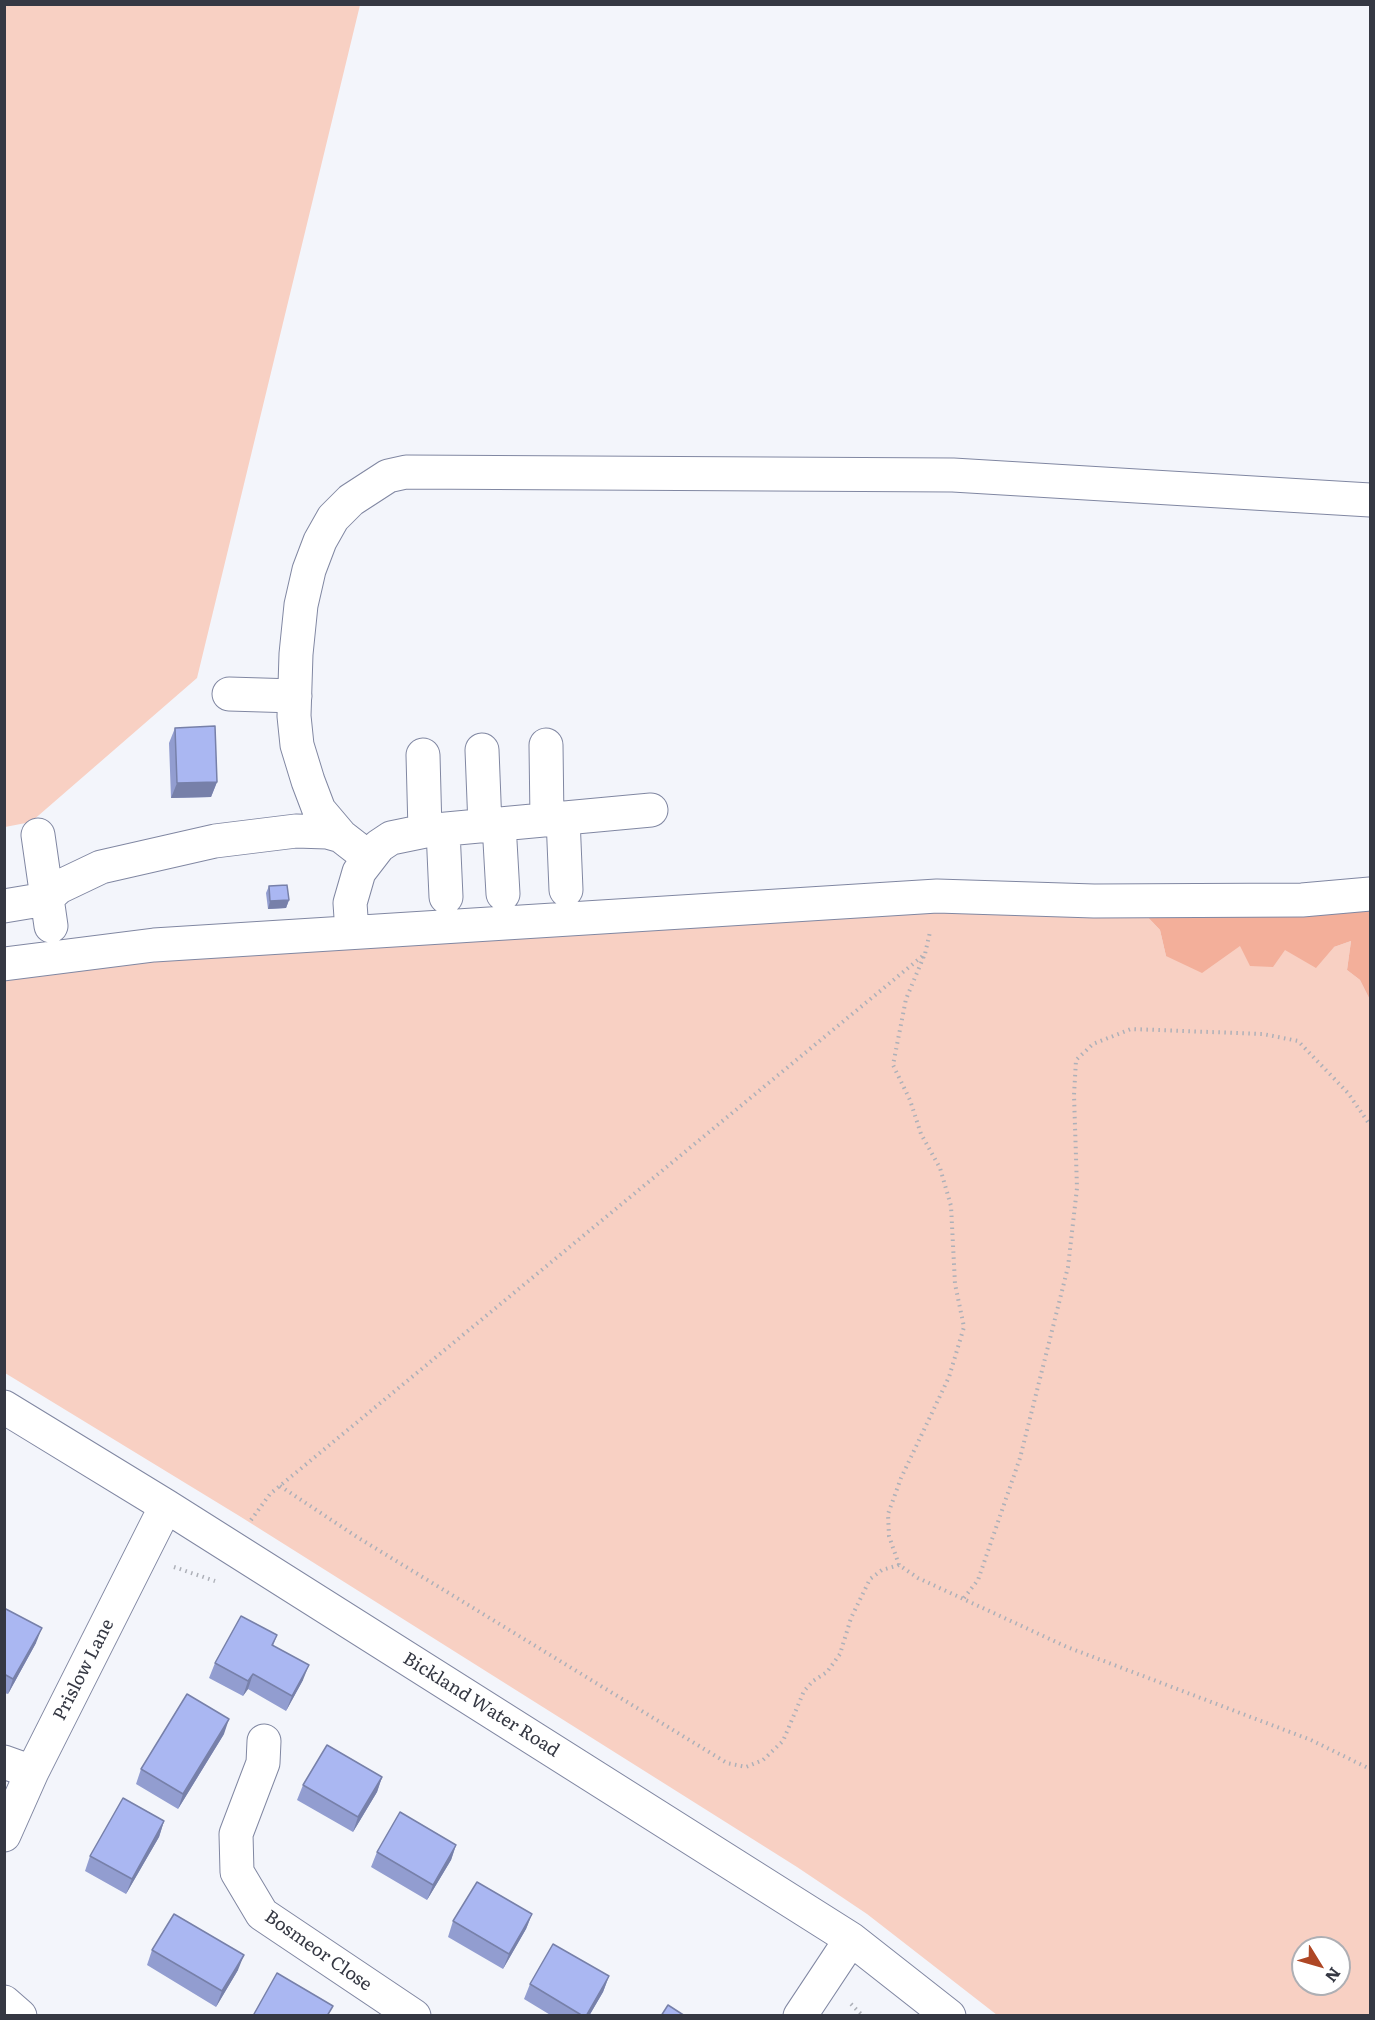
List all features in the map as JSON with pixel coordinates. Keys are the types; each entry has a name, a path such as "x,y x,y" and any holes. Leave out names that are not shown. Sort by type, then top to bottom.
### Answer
{"street":[{"path":"368,857 341,836 319,810 297,745 295,696 301,605 309,570 320,541 333,518 351,500 388,476 406,472 953,475 1371,500"},
{"path":"229,694 295,696"},
{"path":"546,745 566,890"},
{"path":"482,750 503,894"},
{"path":"423,755 446,897"},
{"path":"352,932 350,903 359,872 378,846 391,838 434,830 651,810"},
{"path":"48,912 68,881 101,867 215,841 296,831 327,832 341,836"},
{"path":"39,835 48,912"},
{"path":"4,964 154,945 938,896 1094,901 1279,900 1371,894"},
{"path":"4,906 48,912"},
{"name":"Bickland Water Road","path":"4,1407 166,1506 850,1939 948,2016"},
{"name":"Prislow Lane","path":"4,1835 18,1767 166,1506"},
{"name":"Bosmeor Close","path":"264,1741 263,1763 236,1834 237,1872 262,1914 414,2016"},
{"path":"800,2016 850,1939"},
{"path":"4,2002 20,2016"}],"path":[{"path":"938,896 925,954 906,999 893,1065 910,1100 921,1134 940,1168 951,1206 955,1284 964,1327 949,1377 901,1478 888,1514 889,1536 899,1565 918,1578 1068,1647 1311,1740 1371,1769"},
{"path":"230,1547 270,1494 925,954"},
{"path":"964,1598 978,1580 1020,1458 1068,1267 1077,1188 1074,1095 1076,1060 1093,1044 1131,1029 1263,1034 1298,1041 1348,1093 1371,1125"},
{"path":"280,1486 357,1537 512,1630 654,1720 727,1763 746,1767 763,1760 783,1741 804,1691 813,1681 827,1672 840,1654 851,1618 870,1579 882,1570 899,1565"},
{"path":"166,1569 176,1567 220,1583"}],"shaded area":[{"path":"5,5 360,5 197,678 31,822 5,827"},
{"path":"1370,903 1370,1000 1360,980 1347,970 1351,941 1334,947 1316,968 1285,950 1273,967 1250,966 1240,946 1202,973 1166,956 1160,930 1141,910"},
{"path":"1141,910 1160,930 1166,956 1240,946 1285,950 1334,947 1351,941 1347,970 1360,980 1370,1000 1370,2015 997,2015 867,1914 797,1867 241,1517 5,1373 4,981 159,960 922,912"}],"building":[{"path":"215,726 217,782 177,783 175,728"},
{"path":"287,885 289,900 270,901 269,886"},
{"path":"4,1608 42,1628 13,1679 4,1674"},
{"path":"241,1616 277,1635 272,1645 309,1665 292,1696 253,1674 248,1681 215,1663"},
{"path":"187,1694 229,1719 183,1794 141,1769"},
{"path":"327,1745 382,1777 358,1817 303,1785"},
{"path":"123,1798 164,1821 132,1879 90,1856"},
{"path":"400,1812 456,1845 433,1885 377,1852"},
{"path":"477,1882 532,1914 509,1954 453,1921"},
{"path":"174,1914 244,1955 222,1991 152,1950"},
{"path":"553,1944 609,1976 586,2016 530,1984"},
{"path":"277,1973 333,2006 327,2016 257,2016 254,2014"},
{"path":"668,2005 685,2016 661,2016"}]}
